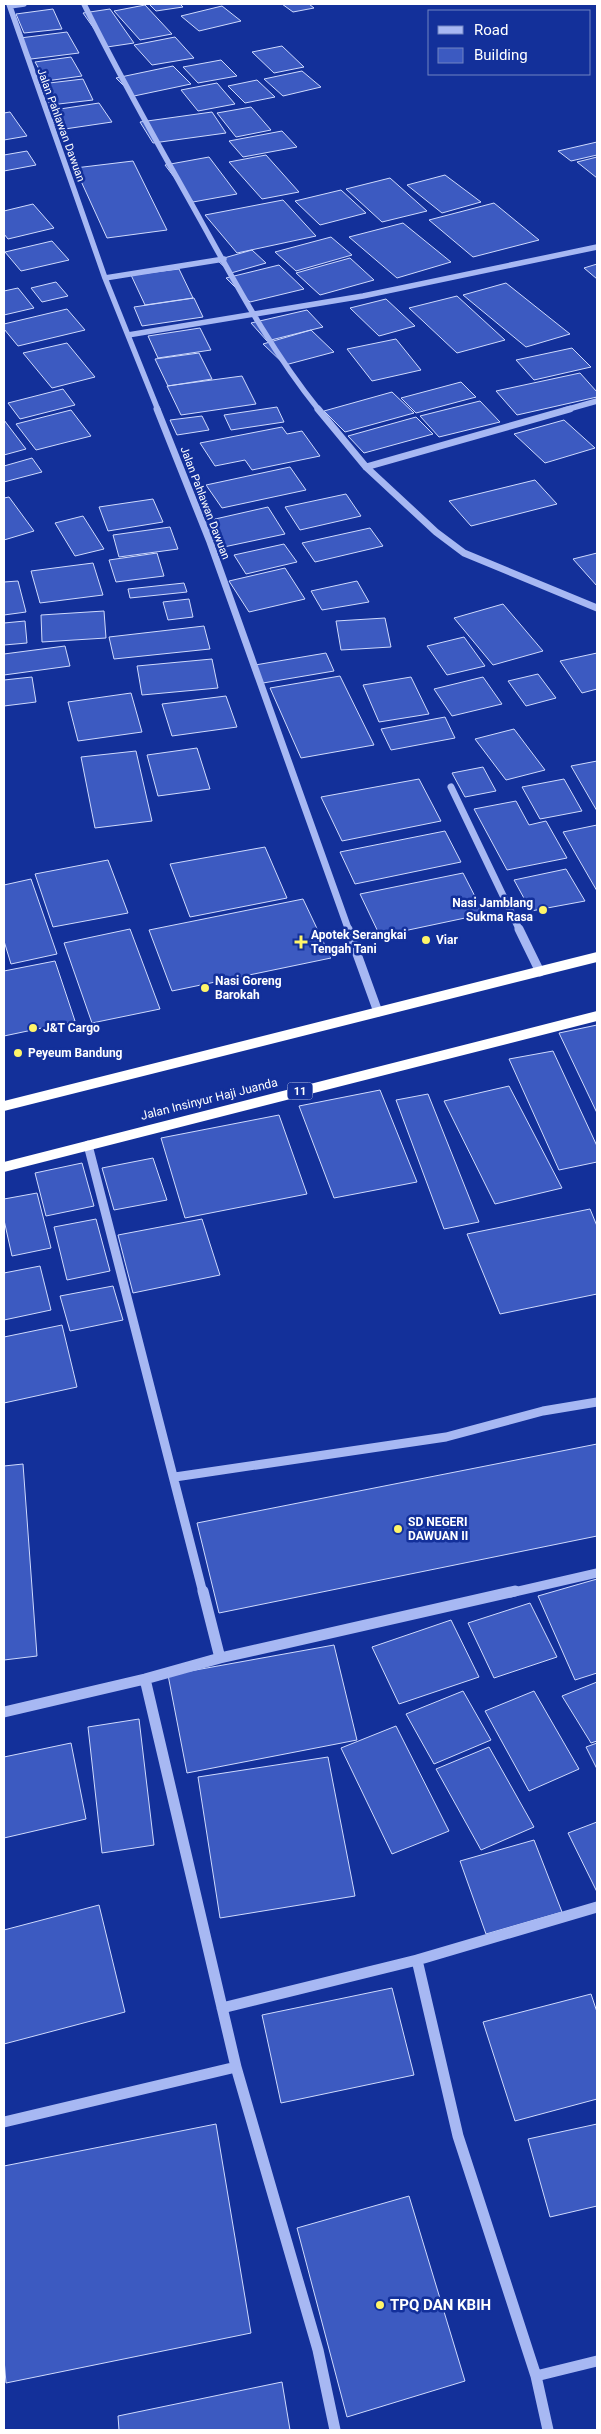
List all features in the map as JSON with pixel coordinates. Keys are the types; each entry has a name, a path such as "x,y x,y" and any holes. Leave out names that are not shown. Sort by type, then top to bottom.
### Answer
{"highway":[{"path":"4,1106 597,957"},
{"name":"Jalan Insinyur Haji Juanda","path":"4,1167 597,1016"}],"street":[{"path":"10,5 24,4"},
{"path":"84,4 126,86 255,317 299,385 366,467 436,532 464,553 597,608"},
{"name":"Jalan Pahlawan Dawuan","path":"10,5 14,23 105,278 210,542 378,1012"},
{"path":"128,334 255,317 508,267 597,247"},
{"path":"105,278 224,259"},
{"path":"366,467 597,402"},
{"path":"451,786 540,972"},
{"path":"88,1145 175,1477 220,1658"},
{"path":"175,1477 446,1436 543,1411 597,1402"},
{"path":"4,1712 145,1679 220,1658 597,1573"},
{"path":"145,1679 236,2068 315,2340 335,2430"},
{"path":"222,2008 416,1960 597,1907"},
{"path":"416,1960 458,2136 536,2376 548,2430"},
{"path":"4,2122 236,2068"},
{"path":"536,2376 597,2361"}],"building":[{"path":"149,4 180,4 183,7 156,11"},
{"path":"282,4 309,4 314,8 293,12"},
{"path":"145,5 172,34 140,40 114,11"},
{"path":"222,6 241,21 199,31 181,16"},
{"path":"53,9 62,29 24,33 16,14"},
{"path":"110,9 134,43 107,47 83,13"},
{"path":"67,32 79,53 31,59 20,38"},
{"path":"175,37 194,58 152,65 134,45"},
{"path":"282,46 304,67 274,73 252,52"},
{"path":"71,57 82,76 46,81 35,62"},
{"path":"221,60 237,76 198,83 183,67"},
{"path":"173,66 191,84 134,96 116,78"},
{"path":"302,71 321,87 283,96 264,79"},
{"path":"83,79 93,100 50,105 41,84"},
{"path":"257,80 275,97 245,103 228,86"},
{"path":"217,83 235,104 198,111 181,90"},
{"path":"99,103 112,122 58,130 47,111"},
{"path":"251,107 271,130 236,137 217,113"},
{"path":"10,112 27,136 4,140 4,113"},
{"path":"212,112 226,133 153,143 140,122"},
{"path":"282,131 297,147 243,157 229,141"},
{"path":"597,142 597,155 571,161 558,151"},
{"path":"27,151 36,165 4,171 4,155"},
{"path":"266,155 299,192 262,199 229,162"},
{"path":"209,157 237,194 193,202 165,165"},
{"path":"597,157 597,178 577,162"},
{"path":"133,161 167,230 107,238 75,168"},
{"path":"445,175 481,202 442,213 407,185"},
{"path":"390,178 427,211 382,222 346,189"},
{"path":"341,190 366,213 320,225 295,201"},
{"path":"283,200 316,236 237,253 205,215"},
{"path":"494,203 539,240 473,257 429,220"},
{"path":"33,204 54,228 8,239 4,234 4,211"},
{"path":"403,223 451,262 397,278 349,237"},
{"path":"331,237 352,255 296,271 275,252"},
{"path":"52,241 69,260 21,271 5,252"},
{"path":"252,250 266,263 231,273 217,260"},
{"path":"350,258 374,280 320,295 296,273"},
{"path":"597,264 597,279 584,268"},
{"path":"279,265 304,289 250,302 226,278"},
{"path":"179,269 193,298 145,305 131,275"},
{"path":"56,282 68,296 42,302 31,288"},
{"path":"506,283 570,334 526,347 463,295"},
{"path":"18,288 34,308 4,315 4,291"},
{"path":"457,296 505,340 457,353 409,308"},
{"path":"194,298 203,317 142,326 134,307"},
{"path":"386,299 415,326 379,336 350,308"},
{"path":"67,309 85,330 18,346 4,329 4,324"},
{"path":"307,310 323,327 267,341 251,323"},
{"path":"200,328 211,350 158,358 148,336"},
{"path":"311,330 334,352 285,365 263,344"},
{"path":"396,339 421,370 372,381 347,349"},
{"path":"67,343 95,377 52,388 23,353"},
{"path":"572,348 591,367 534,380 516,360"},
{"path":"199,353 212,379 168,386 155,359"},
{"path":"580,373 597,392 597,397 517,415 496,391"},
{"path":"242,376 256,404 181,415 167,386"},
{"path":"461,382 476,397 416,413 401,398"},
{"path":"63,389 75,405 20,419 8,403"},
{"path":"392,392 414,413 345,432 324,411"},
{"path":"480,401 500,422 439,437 420,416"},
{"path":"277,407 284,422 231,430 224,415"},
{"path":"71,410 91,436 36,450 16,424"},
{"path":"202,416 209,430 177,435 170,420"},
{"path":"416,417 433,434 364,453 348,436"},
{"path":"4,420 26,449 4,455"},
{"path":"564,420 595,448 545,463 514,434"},
{"path":"282,427 287,434 302,431 320,456 252,470 245,460 215,466 200,443"},
{"path":"32,458 42,472 4,482 4,466"},
{"path":"290,467 306,490 222,508 206,485"},
{"path":"535,480 557,504 471,526 449,501"},
{"path":"346,494 361,516 300,530 285,507"},
{"path":"9,497 34,531 4,540 4,498"},
{"path":"153,499 163,522 108,531 99,507"},
{"path":"268,507 285,534 219,548 202,522"},
{"path":"83,516 104,549 75,556 55,523"},
{"path":"170,527 178,549 119,557 113,535"},
{"path":"370,528 383,546 315,562 302,543"},
{"path":"284,544 297,562 246,574 234,555"},
{"path":"157,553 164,576 116,582 109,560"},
{"path":"597,553 597,586 573,559"},
{"path":"93,563 103,595 40,603 31,571"},
{"path":"285,568 305,599 249,612 229,581"},
{"path":"18,581 26,612 4,615 4,582"},
{"path":"357,581 369,602 322,610 311,591"},
{"path":"184,583 187,592 130,598 128,589"},
{"path":"189,599 193,617 168,620 163,602"},
{"path":"503,604 543,651 493,665 454,618"},
{"path":"104,611 106,638 42,642 41,615"},
{"path":"385,618 391,647 341,650 336,621"},
{"path":"25,621 27,643 4,645 4,623"},
{"path":"204,626 210,649 114,659 109,637"},
{"path":"464,637 485,666 447,675 427,646"},
{"path":"65,646 70,666 4,675 4,654"},
{"path":"326,653 334,671 263,683 255,665"},
{"path":"597,653 597,689 582,693 560,661"},
{"path":"212,659 218,688 142,695 137,666"},
{"path":"538,674 556,698 526,706 508,681"},
{"path":"340,676 374,745 301,758 270,688"},
{"path":"32,677 36,702 4,706 4,680"},
{"path":"411,677 429,714 379,722 363,685"},
{"path":"483,677 502,704 452,716 434,689"},
{"path":"131,693 142,732 78,741 68,702"},
{"path":"226,696 237,727 172,736 162,704"},
{"path":"445,717 455,738 391,750 381,729"},
{"path":"514,729 545,770 506,780 475,739"},
{"path":"197,748 210,789 158,796 147,755"},
{"path":"136,751 152,821 95,828 81,757"},
{"path":"597,761 597,811 571,766"},
{"path":"483,767 496,791 465,797 452,773"},
{"path":"419,779 441,821 342,841 321,797"},
{"path":"564,779 582,811 540,819 522,787"},
{"path":"516,801 529,825 546,821 567,858 507,870 474,809"},
{"path":"597,825 597,891 563,832"},
{"path":"445,831 461,862 355,884 340,852"},
{"path":"265,847 287,898 190,917 170,864"},
{"path":"108,860 128,913 53,927 35,874"},
{"path":"566,869 585,901 531,911 514,880"},
{"path":"463,873 484,914 380,936 360,894"},
{"path":"31,879 57,954 11,964 4,941 4,885"},
{"path":"303,899 331,958 172,991 149,930"},
{"path":"130,929 160,1009 92,1023 64,943"},
{"path":"55,961 75,1021 4,1036 4,971"},
{"path":"597,1025 597,1113 559,1033"},
{"path":"553,1051 597,1146 597,1162 559,1170 509,1059"},
{"path":"509,1086 562,1188 495,1204 444,1101"},
{"path":"380,1090 417,1182 334,1198 299,1106"},
{"path":"428,1094 479,1222 444,1229 396,1100"},
{"path":"279,1115 307,1194 185,1218 161,1138"},
{"path":"153,1158 167,1200 114,1210 102,1168"},
{"path":"82,1163 94,1206 46,1216 35,1173"},
{"path":"37,1193 51,1248 12,1256 4,1220 4,1199"},
{"path":"590,1209 597,1226 597,1294 500,1314 467,1234"},
{"path":"96,1219 110,1271 67,1280 54,1227"},
{"path":"202,1219 220,1275 133,1293 118,1235"},
{"path":"40,1266 51,1310 4,1320 4,1273"},
{"path":"113,1286 123,1320 70,1331 60,1296"},
{"path":"62,1325 77,1387 4,1403 4,1337"},
{"name":"SD NEGERI DAWUAN II","path":"597,1444 597,1536 219,1613 197,1523"},
{"path":"23,1464 37,1656 4,1660 4,1466"},
{"path":"597,1579 597,1673 575,1680 538,1596"},
{"path":"530,1603 557,1657 494,1678 468,1623"},
{"path":"451,1620 479,1677 399,1704 372,1647"},
{"path":"334,1645 357,1740 187,1773 168,1675"},
{"path":"597,1682 597,1741 591,1743 562,1696"},
{"path":"463,1691 491,1740 434,1764 406,1714"},
{"path":"534,1691 579,1769 529,1791 485,1711"},
{"path":"139,1719 154,1845 102,1853 88,1727"},
{"path":"396,1726 449,1831 392,1854 341,1748"},
{"path":"71,1743 86,1819 4,1838 4,1757"},
{"path":"597,1743 597,1769 586,1747"},
{"path":"489,1747 534,1827 481,1850 436,1769"},
{"path":"328,1757 355,1896 220,1918 198,1777"},
{"path":"597,1822 597,1892 568,1833"},
{"path":"534,1840 562,1912 486,1934 460,1861"},
{"path":"99,1905 125,2012 4,2044 4,1930"},
{"path":"392,1988 414,2075 281,2103 262,2015"},
{"path":"591,1994 597,2012 597,2099 515,2121 483,2022"},
{"path":"216,2124 251,2333 6,2383 4,2359 4,2166"},
{"path":"597,2124 597,2206 550,2217 528,2139"},
{"name":"TPQ DAN KBIH","path":"409,2196 465,2381 347,2417 297,2228"},
{"path":"282,2382 290,2430 119,2430 118,2416"}],"place":[{"name":"Nasi Jamblang Sukma Rasa","path":"543,910"},
{"name":"Viar","path":"426,940"},
{"name":"Apotek Serangkai Tengah Tani","path":"301,942"},
{"name":"Nasi Goreng Barokah","path":"205,988"},
{"name":"J&T Cargo","path":"33,1028"},
{"name":"Peyeum Bandung","path":"18,1053"},
{"name":"SD NEGERI DAWUAN II","path":"398,1529"},
{"name":"TPQ DAN KBIH","path":"380,2305"}]}
